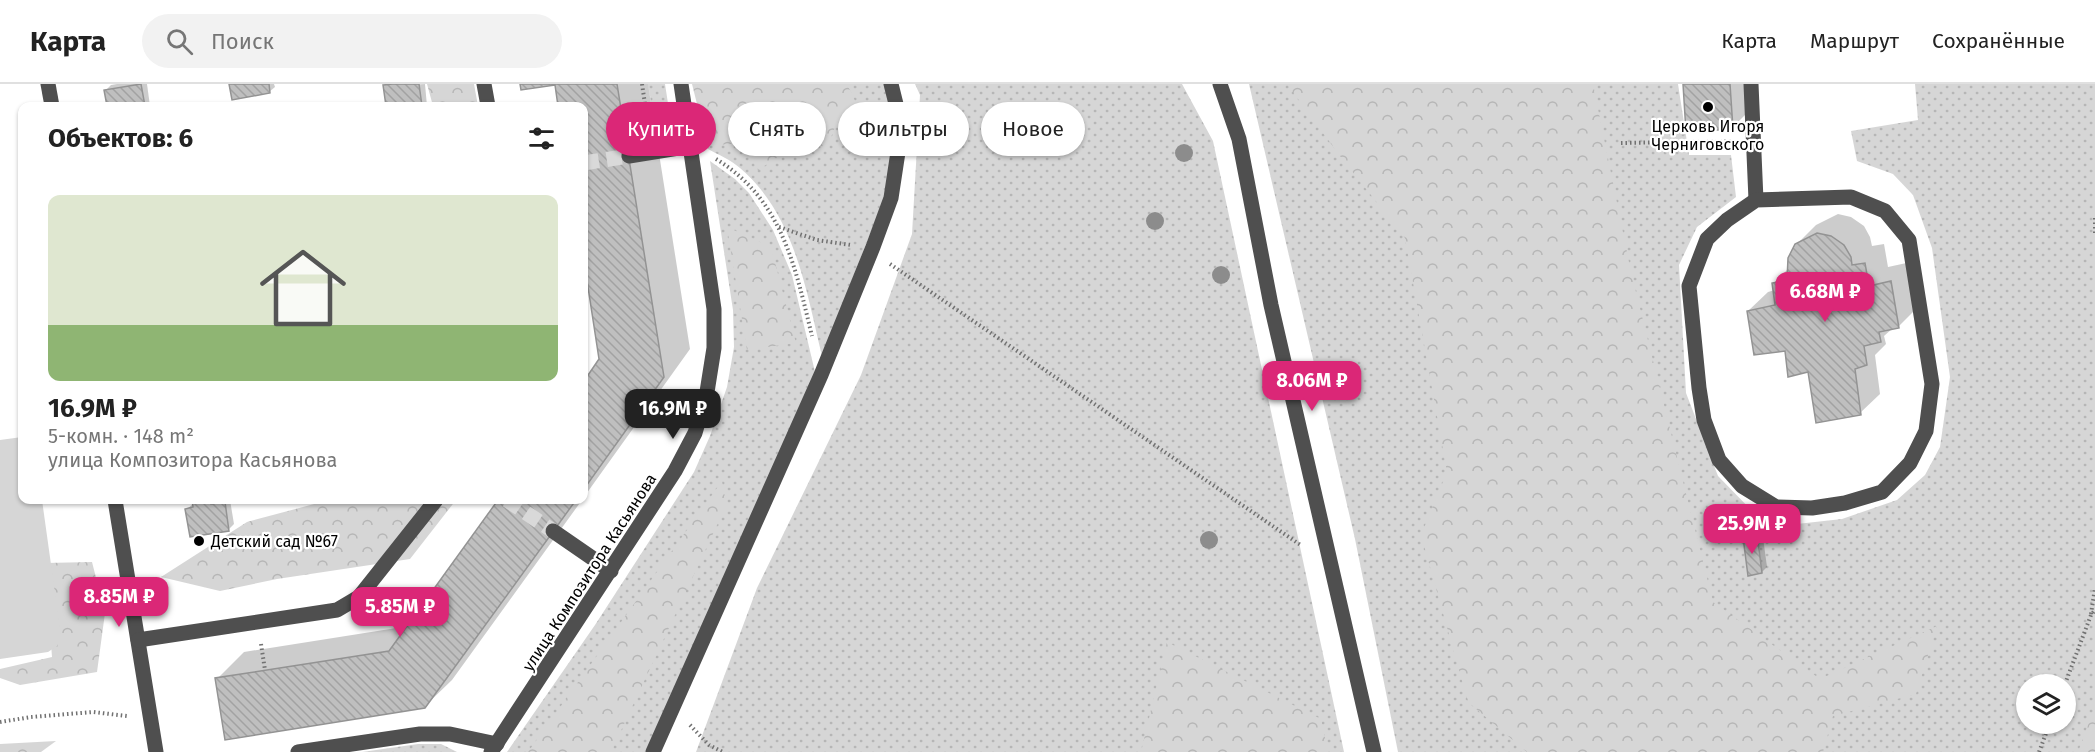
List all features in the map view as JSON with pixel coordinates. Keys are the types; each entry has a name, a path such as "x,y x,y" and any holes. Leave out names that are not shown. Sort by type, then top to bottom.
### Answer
{"street":[{"path":"48,84 51,102"},
{"path":"484,84 487,102"},
{"name":"улица Композитора Касьянова","path":"681,84 684,102"},
{"path":"656,750 821,375 891,198 898,152 896,104 891,84"},
{"path":"1220,84 1239,139 1271,305 1374,752"},
{"path":"1751,84 1756,200"},
{"name":"улица Композитора Касьянова","path":"494,748 675,471 695,433 707,392 714,348 714,309 692,156"},
{"path":"1851,197 1886,211 1909,240 1932,384 1926,431 1910,463 1882,492 1845,503 1812,508 1776,507 1742,486 1719,460 1704,420 1689,286 1707,239 1726,220 1756,200 1851,197"},
{"path":"116,504 156,752"},
{"path":"138,640 337,610 359,597 433,504"},
{"path":"553,531 611,571"},
{"path":"298,752 420,734 450,734 494,748"}],"path":[{"path":"642,84 645,102"},
{"path":"1622,143 1737,141"},
{"path":"712,156 739,174 757,192 779,227 797,273 821,375"},
{"path":"2095,218 2095,235"},
{"path":"779,227 817,240 873,247 884,260 1289,538 1306,549 1326,551"},
{"path":"2069,674 2091,615 2095,588"},
{"path":"2091,615 2095,610"},
{"path":"0,722 93,712 134,717"},
{"path":"671,715 692,726 709,745 723,752"},
{"path":"2039,752 2046,734"}],"green space":[{"path":"427,84 474,84 477,102 432,102"},
{"path":"648,84 665,84 668,102 651,102"},
{"path":"692,84 847,84 856,102 838,102 838,120 827,147 826,102 728,102 728,144 717,145 716,102 696,102"},
{"path":"698,84 884,84 889,102 838,102 838,156 891,156 885,196 822,356 804,280 786,231 774,208 759,187 736,165 716,153 716,102 701,102"},
{"path":"915,84 1182,84 1213,141 1344,752 696,752 757,588 861,375 912,234 916,156 969,156 969,102 920,102 920,95"},
{"path":"1249,84 1678,84 1689,155 1731,155 1736,197 1697,227 1679,265 1686,393 1718,476 1757,516 1797,524 1842,519 1897,500 1925,475 1940,447 1950,377 1932,248 1913,195 1893,174 1857,161 1851,131 1918,120 1915,84 2095,84 2095,752 1398,752 1355,539"},
{"path":"1287,84 1593,84 1631,272 1713,602 1820,679 1937,626 1916,694 1833,716 1823,752 1527,752 1468,702 1421,535 1447,472 1405,238"},
{"path":"750,156 780,156 758,170"},
{"path":"710,161 735,179 749,193 773,230 792,275 815,372 647,752 507,752 595,625 694,472 710,436 727,387 734,347 733,310"},
{"path":"727,227 771,247 796,343 747,350"},
{"path":"18,438 18,504 43,504 61,636 57,646 48,652 0,659 0,440"},
{"path":"722,481 726,506 611,752 528,752"},
{"path":"314,504 453,504 410,559 277,579 220,591 161,577 247,522"},
{"path":"92,562 105,613 97,672 20,685 0,678 0,669 52,657 45,563"},
{"path":"1167,642 1321,719 1328,752 1141,752"},
{"path":"2095,706 2095,752 2078,752"},
{"path":"56,741 41,752 0,752 0,744"},
{"path":"418,744 441,744 457,752 362,752"}],"building":[{"path":"141,84 144,102 106,102 104,90"},
{"path":"229,84 269,84 270,93 232,100"},
{"path":"419,84 421,102 385,102 383,85"},
{"path":"520,84 617,84 620,102 606,102 606,156 629,156 664,377 588,483 588,375 599,359 588,287 588,102 557,102 555,85 521,90"},
{"name":"Церковь Игоря Черниговского","path":"1683,84 1730,84 1733,129 1686,132"},
{"path":"1817,233 1831,236 1844,245 1851,257 1852,265 1865,263 1869,286 1891,281 1899,328 1879,332 1881,342 1864,346 1867,365 1855,369 1861,415 1816,423 1808,372 1788,377 1785,351 1754,355 1747,311 1775,305 1772,283 1787,280 1788,258 1795,244"},
{"path":"193,504 225,504 229,531 190,537 185,509 193,507"},
{"path":"495,504 573,504 425,708 225,740 215,678 389,651"},
{"path":"1757,534 1762,573 1748,576 1743,537"}],"tunnel":[{"path":"588,162 629,156"},
{"path":"513,504 553,531"}],"place":[{"name":"Церковь Игоря Черниговского","path":"1708,107"},
{"name":"Детский сад №67","path":"199,541"}]}
